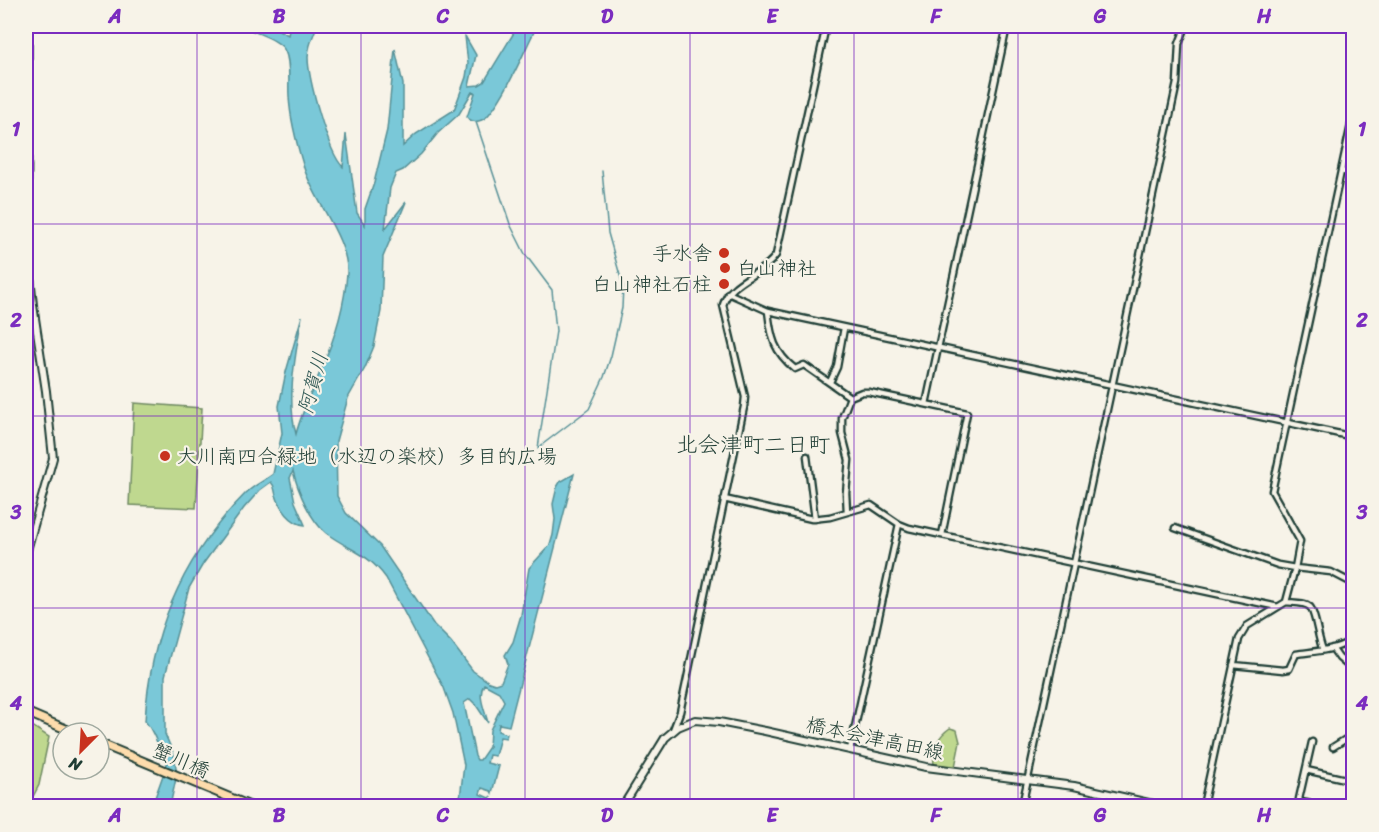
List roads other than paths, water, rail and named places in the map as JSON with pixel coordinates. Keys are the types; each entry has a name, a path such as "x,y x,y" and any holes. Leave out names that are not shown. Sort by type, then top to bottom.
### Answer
{"main road":[{"path":"26,554 53,458 27,246 28,26"},
{"path":"26,712 51,723"},
{"name":"橋本会津高田線","path":"673,730 695,720 719,722 926,767 1074,786 1162,807"},
{"path":"623,807 659,747 673,730"},
{"name":"蟹川橋","path":"111,748 250,807"}],"street":[{"path":"673,730 680,712 745,397 723,309 724,301 728,293 776,255 826,26"},
{"path":"926,404 1007,26"},
{"path":"1022,807 1178,83 1179,44 1186,26"},
{"path":"1286,602 1300,540 1272,491 1353,111"},
{"path":"1341,171 1353,174"},
{"path":"728,293 768,311 1353,437"},
{"path":"768,311 773,339 779,354 795,369 804,365 850,397"},
{"path":"830,382 837,367 844,328"},
{"path":"847,512 849,459 842,433 842,418 850,397 864,392 967,413 942,535"},
{"path":"807,456 814,519"},
{"path":"724,499 814,519 871,505 909,528 1278,607"},
{"path":"850,750 899,524"},
{"path":"1175,528 1278,565 1331,572 1353,585"},
{"path":"1203,807 1242,631 1286,602 1307,606 1312,610 1323,650"},
{"path":"1233,665 1283,670 1292,666 1296,654 1332,648 1348,642 1353,637"},
{"path":"1332,648 1353,671"},
{"path":"1333,747 1351,739 1353,726"},
{"path":"1312,742 1299,799 1301,802 1322,807"},
{"path":"1306,770 1353,781"}],"water":[{"path":"248,26 271,26 288,35 290,26 317,26 308,57 315,97 331,147 343,167 346,134 357,213 365,225 365,209 387,130 395,49 403,84 403,146 416,134 454,110 466,77 468,64 465,36 476,55 469,86 479,85 484,82 518,26 537,26 509,82 488,116 475,121 467,117 475,93 472,92 459,114 438,133 421,154 403,170 396,173 390,188 385,229 406,202 383,257 381,311 374,346 348,398 336,441 337,496 346,513 380,546 434,625 451,642 473,671 495,684 501,682 508,664 505,655 513,642 521,615 529,568 550,545 555,519 553,504 557,487 560,482 574,474 509,726 499,724 498,731 507,734 506,738 500,737 495,756 489,755 487,763 499,766 492,793 482,788 480,794 489,798 491,796 488,806 459,806 464,765 453,713 444,688 386,578 365,557 334,539 320,527 305,505 293,471 290,478 295,502 305,525 295,522 287,514 280,505 271,482 260,490 244,508 203,564 189,588 165,676 165,734 174,755 177,774 170,806 152,806 167,764 145,721 148,688 163,626 174,597 204,543 246,493 273,474 282,433 279,406 302,316 292,391 296,434 304,409 326,359 346,285 347,273 343,248 309,180 296,141 290,105 287,56 279,44 251,30","holes":["484,684 499,692 504,701 490,730 489,747 480,760 477,760 464,703 470,699 488,723 482,703 482,689"]}],"waterway":[{"path":"476,122 510,224 525,254 552,290 556,331 538,448"},
{"path":"539,447 589,409 611,356 622,308 623,286 608,233 602,171"}],"place":[{"name":"手水舎","path":"724,253"},
{"name":"白山神社","path":"725,268"},
{"name":"白山神社石柱","path":"724,284"},
{"name":"大川南四合緑地（水辺の楽校）多目的広場","path":"165,456"}],"district":[{"name":"北会津町二日町","path":"753,444"}],"water label":[{"name":"阿賀川","path":"313,383"}]}
